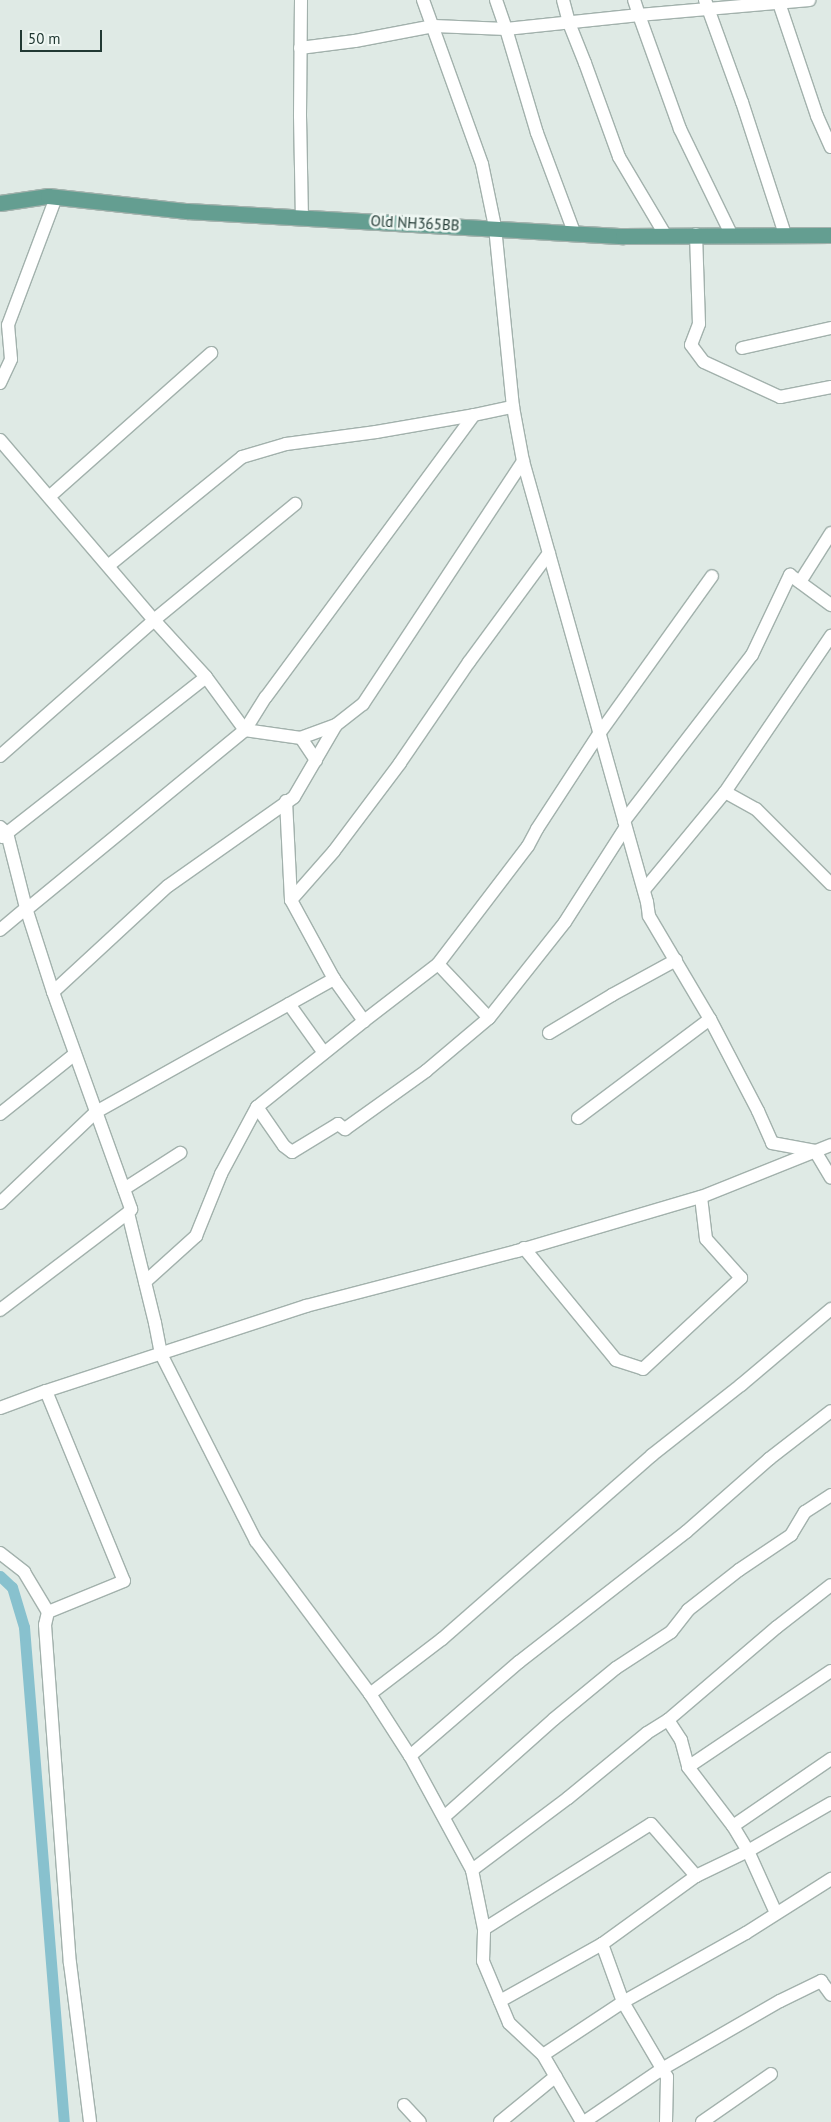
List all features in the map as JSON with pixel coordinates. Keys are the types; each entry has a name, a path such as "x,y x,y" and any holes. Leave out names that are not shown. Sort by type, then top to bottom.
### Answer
{"main road":[{"name":"Old NH365BB","path":"0,203 56,197 186,211 302,216 623,236 696,234 732,236 831,235"}],"street":[{"path":"301,0 302,216"},
{"path":"424,0 482,164 496,228 513,407 524,461 644,890 649,916 710,1019 758,1111 772,1143 816,1151"},
{"path":"496,0 537,133 574,232"},
{"path":"563,0 569,23 619,157 666,236"},
{"path":"634,0 680,129 732,236"},
{"path":"300,48 355,41 434,26 506,29 639,15 706,4 809,0"},
{"path":"778,1 817,116 831,147"},
{"path":"706,4 742,102 785,234"},
{"path":"0,383 12,359 8,325 56,197"},
{"path":"696,234 699,324 692,345 704,362 780,397 831,387"},
{"path":"742,348 831,328"},
{"path":"49,496 211,353"},
{"path":"108,566 242,457 286,444 376,432 513,407"},
{"path":"0,930 245,730 266,698 474,415"},
{"path":"0,440 154,620 206,677 245,730 301,738 336,725 362,704 524,461"},
{"path":"0,756 154,620 295,504"},
{"path":"800,582 831,533"},
{"path":"291,900 334,851 400,763 469,662 549,553"},
{"path":"257,1107 284,1146 292,1152 338,1124 345,1129 426,1071 489,1018 565,922 625,825 752,654 790,575 831,605"},
{"path":"145,1282 196,1236 221,1174 257,1107 438,964 528,846 537,829 600,734 712,576"},
{"path":"644,890 725,792 831,636"},
{"path":"0,1310 132,1209 53,992 2,833 206,677"},
{"path":"53,992 168,886 294,797 336,725"},
{"path":"301,738 316,760"},
{"path":"725,792 756,809 831,884"},
{"path":"286,801 291,900 334,979 364,1021"},
{"path":"548,1033 612,994 676,960"},
{"path":"438,964 489,1018"},
{"path":"0,1203 96,1112 334,979"},
{"path":"289,1004 324,1053"},
{"path":"578,1118 710,1019"},
{"path":"0,1114 76,1054"},
{"path":"0,1408 46,1390 306,1306 524,1248 701,1197 831,1145"},
{"path":"816,1151 831,1178"},
{"path":"124,1189 180,1153"},
{"path":"524,1248 616,1360 643,1369 741,1278 706,1239 701,1197"},
{"path":"128,1213 160,1354 256,1541 370,1694 410,1756 444,1817 472,1870 484,1929 483,1961 509,2023 543,2055 583,2122 662,2069 780,2001 826,1978 831,1995"},
{"path":"370,1694 442,1638 652,1455 741,1386 831,1309"},
{"path":"46,1390 124,1581 48,1612"},
{"path":"410,1756 520,1662 686,1532 769,1459 831,1412"},
{"path":"444,1817 554,1719 616,1668 671,1632 688,1610 739,1570 791,1535 805,1512 831,1495"},
{"path":"0,1552 24,1572 48,1612 45,1625 70,1963 90,2122"},
{"path":"472,1870 568,1798 647,1732 668,1720 777,1627 831,1585"},
{"path":"688,1767 831,1671"},
{"path":"668,1720 681,1740 688,1767 733,1826 748,1851 776,1913"},
{"path":"733,1826 831,1759"},
{"path":"500,2001 602,1944 696,1876 748,1851 831,1803"},
{"path":"484,1929 652,1824 696,1876"},
{"path":"543,2055 623,2002 746,1933 831,1879"},
{"path":"602,1944 623,2002 667,2077 666,2122"},
{"path":"702,2122 772,2074"},
{"path":"500,2122 556,2076"},
{"path":"404,2105 420,2122"}],"waterway":[{"path":"0,1576 12,1587 24,1627 64,2122"}]}
